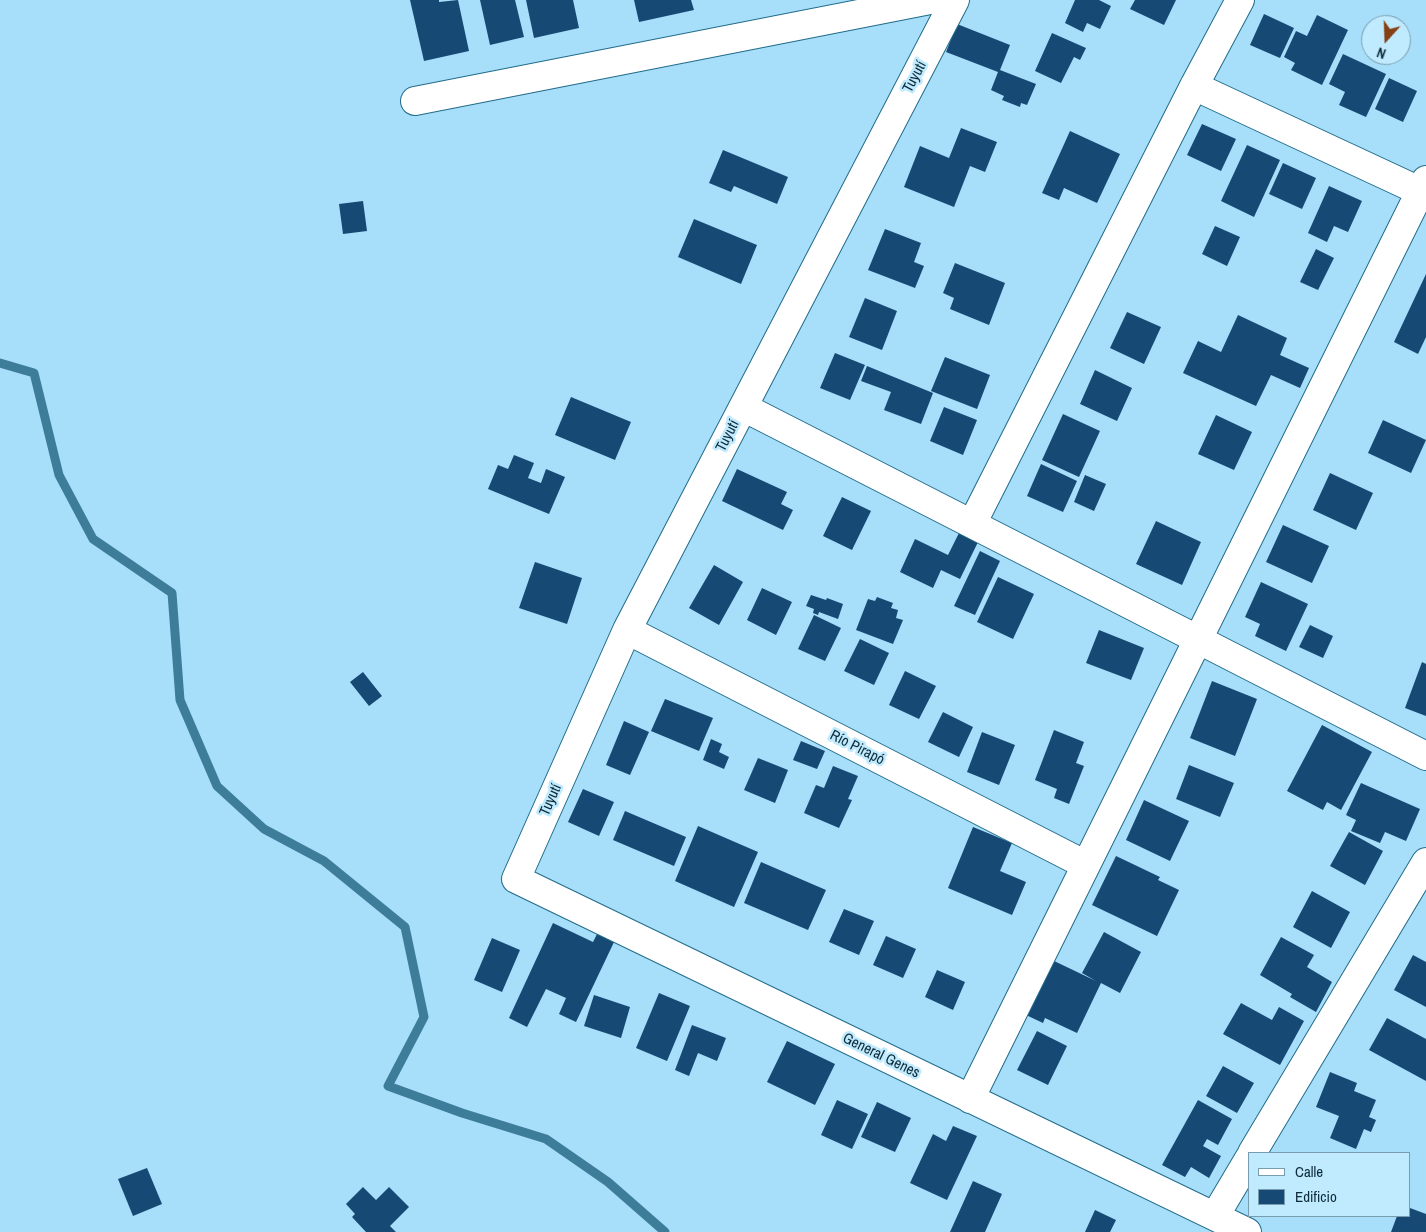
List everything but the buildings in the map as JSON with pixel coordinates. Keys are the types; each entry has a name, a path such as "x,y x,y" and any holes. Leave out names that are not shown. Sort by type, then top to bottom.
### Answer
{"street":[{"path":"415,101 930,0"},
{"name":"Tuyutí","path":"516,879 627,630 955,0"},
{"path":"972,524 1194,86 1240,0"},
{"path":"970,1099 1424,188 1194,86"},
{"path":"743,407 1426,756"},
{"name":"Río Pirapó","path":"627,630 1086,865"},
{"path":"1253,1152 1426,862"},
{"name":"General Genes","path":"516,879 1246,1232"},
{"path":"1215,1216 1248,1160"}],"waterway":[{"path":"0,363 34,373 59,475 93,539 172,593 180,700 217,786 264,829 324,861 405,927 424,1017 388,1086 462,1113 546,1139 608,1182 665,1232"}]}
